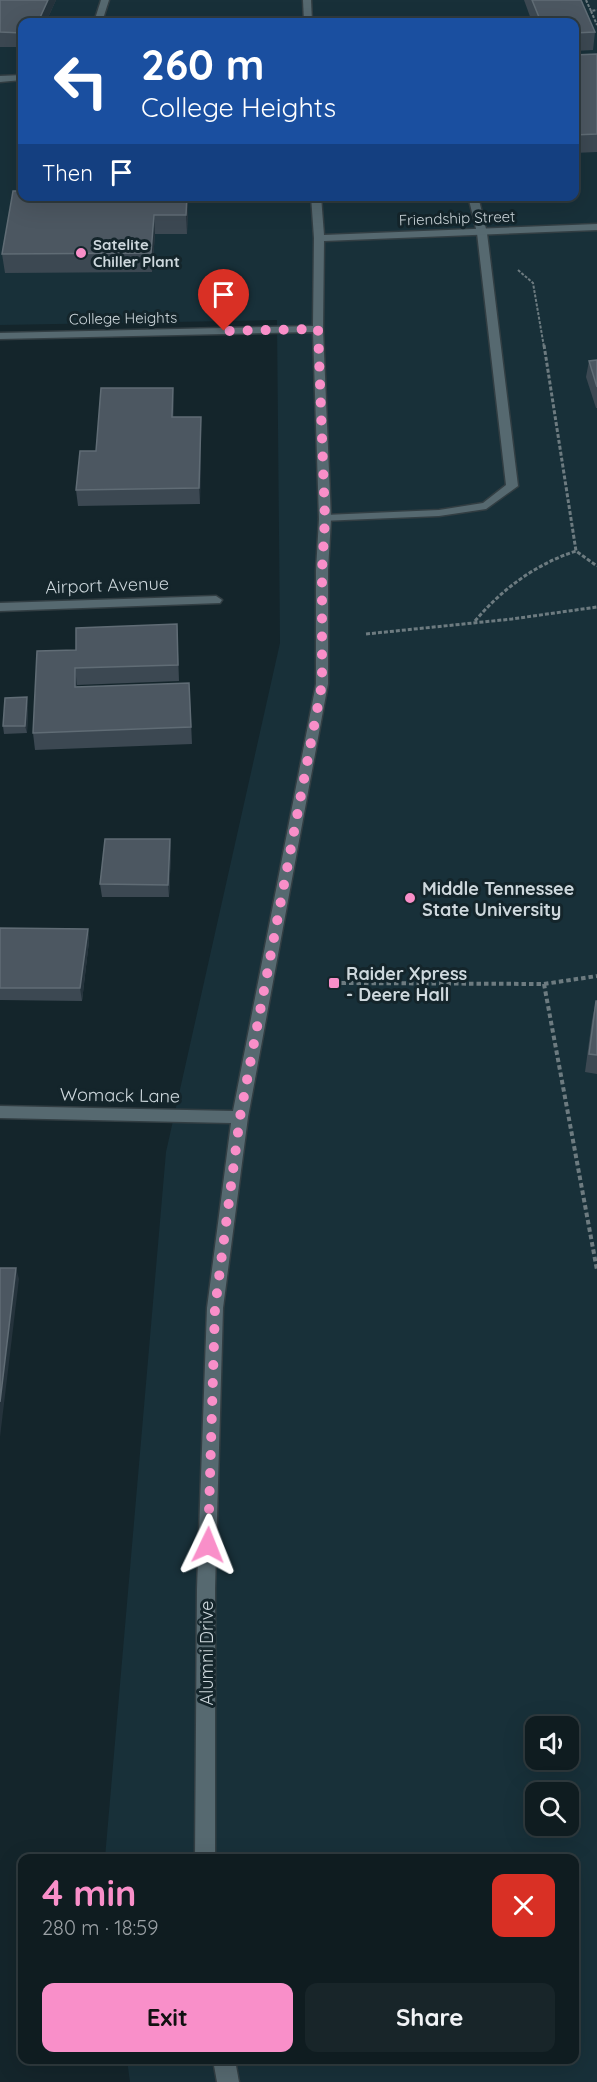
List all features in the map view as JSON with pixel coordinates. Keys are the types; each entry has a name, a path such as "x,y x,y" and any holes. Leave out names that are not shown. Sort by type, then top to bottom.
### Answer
{"street":[{"path":"99,18 105,0"},
{"path":"307,0 308,18"},
{"path":"0,79 18,78"},
{"name":"Alumni Drive","path":"205,1854 206,1589 215,1308 240,1117 322,684 322,570 325,519 318,329 319,238 316,201"},
{"path":"325,519 439,513 486,506 512,486 482,232 474,201"},
{"name":"Friendship Street","path":"319,238 597,228"},
{"name":"College Heights","path":"0,336 318,329"},
{"name":"Airport Avenue","path":"0,607 216,600"},
{"name":"Womack Lane","path":"0,1112 240,1117"},
{"path":"225,2064 228,2082"}],"path":[{"path":"586,0 597,25"},
{"path":"591,11 597,10"},
{"path":"513,267 527,276 537,302 576,551 597,566"},
{"path":"474,621 485,608 538,567 559,555 576,551"},
{"path":"366,634 474,621 512,619 597,607"},
{"path":"334,983 544,984 597,976"},
{"path":"544,984 597,1270"}],"shaded area":[{"name":"Middle Tennessee State University","path":"0,0 597,0 597,2082 130,2082 128,2064 579,2064 579,1854 105,1854 166,1152 280,643 277,320 0,325"}],"building":[{"path":"0,0 48,0 40,18 18,18 18,33 0,32"},
{"path":"532,0 581,0 595,32 579,33 579,18 539,18"},
{"path":"597,54 597,134 579,135 579,55"},
{"name":"Satelite Chiller Plant","path":"13,191 18,191 18,201 187,201 186,215 154,215 151,253 2,254"},
{"path":"597,360 597,387 589,361"},
{"path":"101,388 173,388 172,417 201,417 199,488 76,490 80,451 96,451"},
{"path":"177,624 178,665 75,668 75,687 189,683 191,727 33,733 37,651 76,650 76,628"},
{"path":"27,697 25,726 3,726 5,698"},
{"path":"105,839 170,839 168,885 100,884"},
{"path":"0,928 88,929 80,988 0,988"},
{"path":"597,1001 597,1055 589,1054"},
{"path":"0,1268 16,1268 0,1402"}],"place":[{"name":"Satelite Chiller Plant","path":"81,253"},
{"name":"Middle Tennessee State University","path":"410,898"},
{"name":"Raider Xpress - Deere Hall","path":"334,983"}],"route":[{"path":"208,1545 215,1308 240,1117 322,684 322,570 325,519 318,329 224,331"}]}
